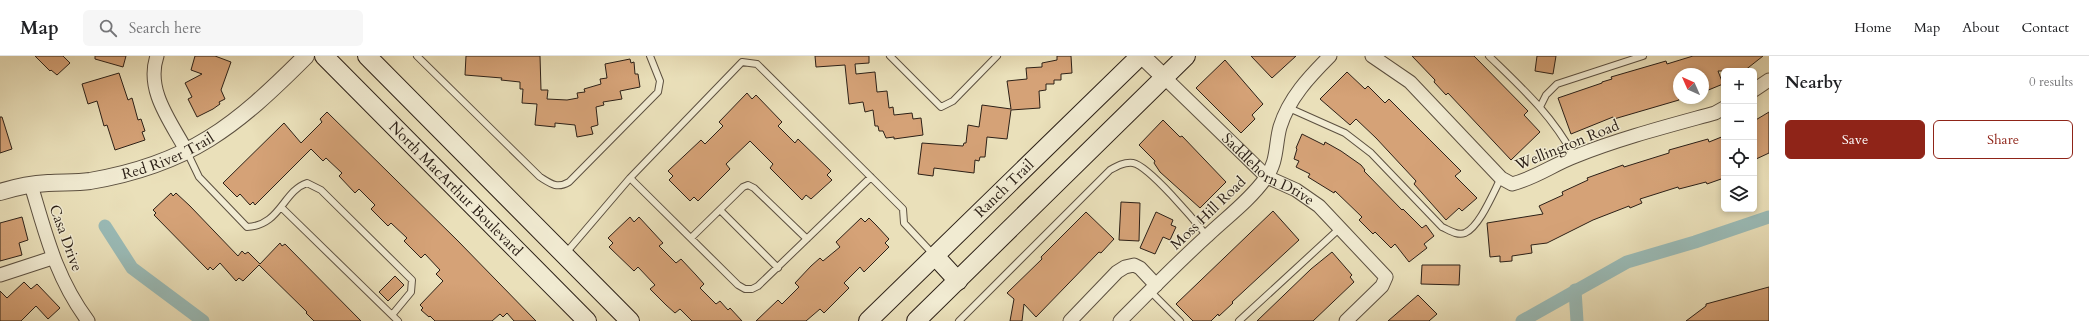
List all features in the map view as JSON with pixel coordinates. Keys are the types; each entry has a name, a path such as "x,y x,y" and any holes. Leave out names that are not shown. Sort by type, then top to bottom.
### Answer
{"main road":[{"name":"North MacArthur Boulevard","path":"324,56 587,321"},
{"name":"North MacArthur Boulevard","path":"367,56 630,321"},
{"name":"Ranch Trail","path":"868,321 1141,56"},
{"path":"916,321 1186,56"},
{"path":"935,256 958,281"}],"street":[{"path":"157,56 153,74 156,90 162,107 187,152"},
{"name":"Red River Trail","path":"0,192 17,186 88,181 134,172 187,152 219,134 248,112 306,56"},
{"name":"Saddlehorn Drive","path":"1141,56 1267,177 1296,190 1319,206 1386,276 1382,286 1346,321"},
{"name":"Moss Hill Road","path":"1120,321 1207,236 1236,211 1267,177 1277,154 1280,127 1289,108 1305,81 1330,56"},
{"name":"Wellington Road","path":"1372,56 1410,82 1501,178 1512,184 1532,179 1574,156 1636,135 1715,113 1721,110"},
{"path":"1757,88 1769,80"},
{"name":"Casa Drive","path":"31,185 52,258 75,303 88,321"},
{"path":"0,275 52,258"},
{"path":"1070,321 1117,272 1125,267 1134,265 1140,268 1153,288"}],"lane":[{"path":"417,56 540,177 554,186 562,186 569,182 658,92 660,81 650,56"},
{"path":"890,56 941,107 953,101 997,56"},
{"path":"1489,56 1540,107 1560,130 1574,156"},
{"path":"1540,107 1546,95 1558,84 1643,56"},
{"path":"564,255 630,178 742,62 757,64 903,209 904,223 935,256"},
{"path":"1289,108 1345,133 1371,152 1442,226 1452,233 1464,233 1475,226 1501,178"},
{"path":"187,152 199,177 247,227 256,227 268,220 282,208 299,186 307,183 321,190 412,280 411,292 392,315"},
{"path":"959,321 1110,170 1122,163 1134,163 1149,173 1207,236"},
{"path":"630,178 738,285 745,289 758,286 871,177"},
{"path":"691,238 743,186 748,185 807,239"},
{"path":"282,208 398,321"},
{"path":"720,210 778,268"},
{"path":"1239,321 1340,228"},
{"path":"1153,288 1180,321"}],"building":[{"path":"35,56 63,56 70,63 57,75 51,70 50,71"},
{"path":"95,56 126,56 123,67 95,59"},
{"path":"195,56 215,56 231,62 221,90 225,99 219,102 220,104 213,109 197,117 188,99 192,97 185,83 202,74 191,70"},
{"path":"466,56 540,56 541,90 548,90 547,99 567,100 578,98 577,93 585,92 584,89 601,84 600,79 607,78 605,64 630,59 631,63 634,62 635,74 638,74 640,87 620,91 622,99 603,102 604,105 596,107 598,125 591,127 593,134 577,137 575,125 555,123 555,127 535,125 537,104 522,103 523,89 520,89 520,82 501,80 502,78 465,75"},
{"path":"815,56 869,56 869,63 855,64 856,74 875,72 877,92 887,91 889,108 893,107 894,115 912,113 913,119 921,118 923,135 894,139 894,137 886,138 883,131 879,131 878,126 875,126 873,110 865,112 863,102 849,104 845,65 816,67"},
{"path":"1057,56 1071,56 1072,73 1061,74 1061,80 1054,80 1054,84 1046,84 1046,90 1039,91 1040,108 1011,110 1007,139 987,137 985,157 980,157 979,161 975,160 974,173 934,168 933,176 918,174 922,143 963,146 964,143 966,143 968,125 979,127 982,105 1011,109 1007,81 1027,79 1026,68 1042,67 1042,63 1057,60"},
{"path":"1251,56 1296,56 1272,78"},
{"path":"1412,56 1474,56 1528,111 1524,115 1540,132 1511,160 1448,93 1446,95 1434,82 1435,80"},
{"path":"1537,56 1556,56 1553,74 1535,71"},
{"path":"1693,56 1763,56 1748,68 1721,68 1721,71 1718,71 1721,79 1721,85 1709,90 1709,68 1673,68 1673,102 1614,119 1613,117 1571,134 1558,98 1602,83 1612,79 1611,77 1666,61 1667,64"},
{"path":"1225,60 1263,104 1252,115 1255,119 1241,133 1196,88"},
{"path":"1347,72 1365,89 1368,86 1385,103 1389,99 1461,171 1455,176 1477,198 1462,211 1459,208 1446,220 1414,184 1416,181 1376,138 1356,119 1350,125 1320,99"},
{"path":"119,73 128,100 132,98 138,120 141,119 145,131 142,132 145,140 115,150 107,125 104,126 97,101 88,104 82,84"},
{"path":"747,93 752,99 756,95 782,122 778,126 795,143 798,139 831,171 827,175 832,180 811,199 806,195 802,200 770,168 773,164 750,141 726,164 730,169 698,201 694,197 690,201 669,180 673,176 668,171 701,140 705,144 723,126 719,122"},
{"path":"327,112 458,241 536,321 514,321 507,313 503,317 500,314 492,321 435,321 430,316 429,317 421,310 423,308 420,305 443,281 436,274 440,270 425,254 421,258 404,241 407,238 391,223 388,226 371,209 375,205 359,189 355,193 339,176 342,173 326,158 323,161 311,149 255,205 253,202 250,205 240,194 237,197 223,183 284,123 301,143 322,122 320,119"},
{"path":"1769,112 1769,153 1757,159 1757,140 1757,119"},
{"path":"0,117 2,117 12,149 0,153"},
{"path":"1163,120 1180,137 1182,136 1226,182 1200,208 1160,172 1154,163 1155,161 1139,145"},
{"path":"1302,134 1324,145 1325,142 1361,165 1365,170 1364,171 1402,210 1403,209 1422,228 1426,225 1434,236 1424,244 1427,248 1409,262 1395,244 1391,248 1375,232 1373,234 1359,220 1362,217 1335,191 1334,193 1308,177 1310,174 1296,167 1299,161 1294,159 1296,148"},
{"path":"1721,137 1721,179 1707,184 1706,182 1679,189 1678,187 1640,199 1642,203 1630,208 1629,206 1593,220 1547,243 1531,245 1532,253 1512,256 1512,261 1500,262 1500,256 1490,257 1487,223 1543,214 1539,206 1563,195 1562,192 1588,180 1587,178 1623,165 1624,167 1669,153 1669,150 1708,139 1709,142"},
{"path":"171,193 173,196 176,193 190,206 238,256 242,251 245,254 248,252 260,264 280,243 282,246 285,244 361,321 314,321 306,313 307,312 259,265 243,281 239,278 236,281 220,263 213,270 210,267 208,270 154,215 156,213 153,210"},
{"path":"1121,202 1140,203 1139,241 1119,240"},
{"path":"1273,211 1299,240 1219,316 1218,314 1211,321 1193,321 1176,304"},
{"path":"1086,212 1114,239 1101,253 1099,252 1036,317 1024,304 1022,321 1010,321 1014,299 1007,293 1042,259 1041,257"},
{"path":"1156,212 1173,220 1171,225 1176,227 1170,240 1163,237 1155,254 1140,248"},
{"path":"22,217 28,240 19,243 22,255 0,261 0,223"},
{"path":"630,217 634,222 639,217 663,243 659,246 676,263 681,259 704,284 700,288 716,304 720,301 728,310 730,308 742,321 692,321 680,309 675,313 666,305 650,289 655,285 638,267 634,271 609,247 613,243 608,238"},
{"path":"861,218 865,222 869,218 876,225 889,239 885,243 889,247 864,272 860,267 844,283 849,288 824,313 820,309 806,321 756,321 778,300 782,304 799,287 795,283 820,258 823,261 840,247 836,242"},
{"path":"1332,252 1352,275 1350,277 1354,282 1313,321 1257,321 1311,269"},
{"path":"1422,265 1460,265 1459,285 1421,284"},
{"path":"395,276 404,285 388,301 379,292"},
{"path":"24,282 31,289 37,284 60,308 48,319 36,306 21,321 0,321 0,291 7,298"},
{"path":"1769,287 1769,321 1686,321 1706,306 1706,304"},
{"path":"1418,295 1437,314 1429,321 1388,321"}],"waterway":[{"path":"1522,321 1627,262 1695,242 1769,217"},
{"path":"105,226 132,268 203,321"},
{"path":"1575,290 1577,321"}]}
